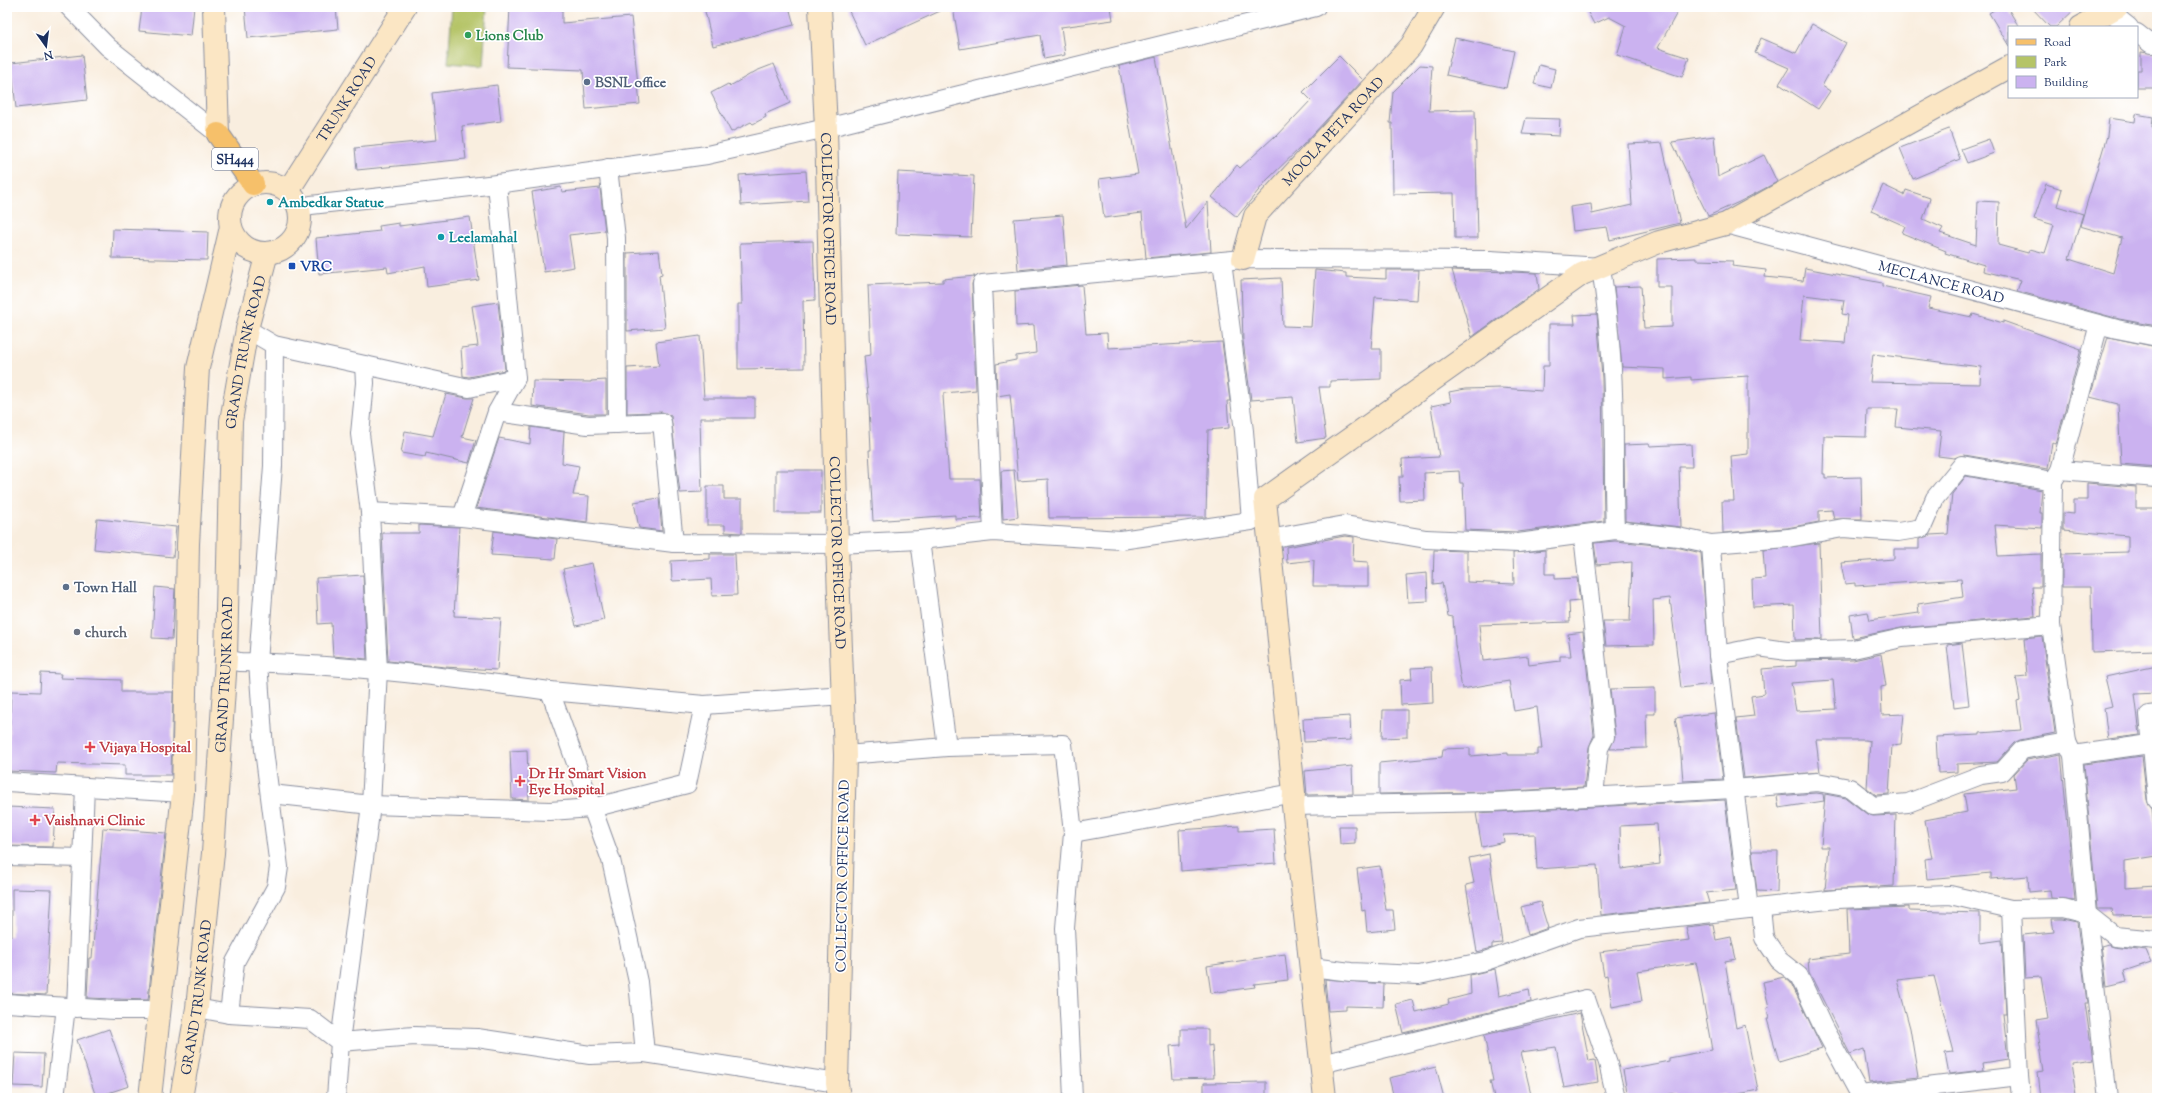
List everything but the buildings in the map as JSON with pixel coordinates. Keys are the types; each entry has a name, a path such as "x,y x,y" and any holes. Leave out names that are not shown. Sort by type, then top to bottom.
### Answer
{"main road":[{"name":"SH444","path":"218,134 252,184"}],"street":[{"path":"69,7 108,47 218,134"},
{"path":"214,7 218,134"},
{"name":"TRUNK ROAD","path":"294,200 406,7"},
{"name":"COLLECTOR OFFICE ROAD","path":"820,7 826,128 837,544 844,695 845,755 838,1090"},
{"path":"294,200 311,204 497,184 707,154 826,128 1316,7"},
{"name":"MOOLA PETA ROAD","path":"1243,259 1255,216 1411,46 1434,7"},
{"path":"2083,26 2113,9 2128,26"},
{"path":"2138,34 2151,44 2157,43"},
{"path":"370,512 462,517 674,543 837,544 920,540 993,532 1121,540 1251,521 1265,499 1582,274 1659,242 1726,224 2008,68"},
{"path":"608,168 616,238 618,424"},
{"path":"150,1098 183,793 188,544 198,368 231,227 230,211 236,197 252,184 265,182 278,184 294,200 300,224 294,238 282,249 267,253 252,250 238,241 231,227"},
{"path":"462,517 497,412 516,378 497,184"},
{"name":"MECLANCE ROAD","path":"1726,224 2099,324 2157,337"},
{"name":"GRAND TRUNK ROAD","path":"182,1098 197,1008 213,853 226,659 231,421 247,329 267,253"},
{"path":"993,532 982,284 1243,259 1490,260 1601,266"},
{"path":"1222,261 1244,431 1251,521"},
{"path":"1601,266 1609,327 1613,394 1612,472 1615,530"},
{"path":"2099,324 2056,475 2051,625 2070,749 2108,1098"},
{"path":"247,329 274,345 469,388 516,378"},
{"path":"229,1014 235,962 276,887 280,867 264,750 258,662 273,466 274,345"},
{"path":"336,1098 340,1042 371,805 378,670 370,512 360,434 365,383 364,365"},
{"path":"497,412 588,425 662,422 674,543"},
{"path":"1269,539 1345,525 1426,538 1518,543 1615,530 1678,537 1711,544 1788,538 1843,528 1898,532 1922,528 1935,498 1962,465 2056,475 2157,478"},
{"path":"1265,499 1325,1098"},
{"path":"1583,535 1605,737 1598,748 1594,796"},
{"path":"920,540 947,747"},
{"path":"1711,544 1718,655 1733,789 1755,909 1764,938 1779,960 1799,976 1823,1027 1861,1096 2019,1076"},
{"path":"1718,655 1758,647 1787,651 1853,649 1902,638 2051,625"},
{"path":"226,659 378,670 453,678 550,692 704,705 844,695"},
{"path":"550,692 611,860 638,982 645,1053"},
{"path":"271,794 371,805 550,811 592,808 688,784 704,705"},
{"path":"2157,714 2149,715 2150,744 2157,799"},
{"path":"845,755 947,747 1063,744 1073,833 1065,928 1073,1098"},
{"path":"1073,833 1294,800 1494,802 1733,789 1817,782 1850,788 1873,806 1908,803 1981,775 2002,772 2022,750 2070,749 2150,744"},
{"path":"7,782 183,793"},
{"path":"55,1098 71,1007 86,787"},
{"path":"7,856 82,858"},
{"path":"1311,967 1351,972 1419,975 1486,961 1579,928 1837,900 1950,895 2011,909 2063,908 2087,914 2115,936 2157,940"},
{"path":"2011,909 2021,1098"},
{"path":"1322,1064 1586,999 1608,1063 1616,1098"},
{"path":"7,1003 160,1010"},
{"path":"197,1008 229,1014 310,1019 340,1042 414,1036 477,1038 590,1055 645,1053 838,1090"}],"green space":[{"name":"Lions Club","path":"452,7 487,7 483,66 448,63"}],"place":[{"name":"Lions Club","path":"468,35"},
{"name":"BSNL office","path":"587,82"},
{"name":"Ambedkar Statue","path":"270,202"},
{"name":"Leelamahal","path":"441,237"},
{"name":"VRC","path":"292,266"},
{"name":"Town Hall","path":"66,587"},
{"name":"church","path":"77,632"},
{"name":"Vijaya Hospital","path":"90,747"},
{"name":"Dr Hr Smart Vision Eye Hospital","path":"520,781"},
{"name":"Vaishnavi Clinic","path":"35,820"}]}
